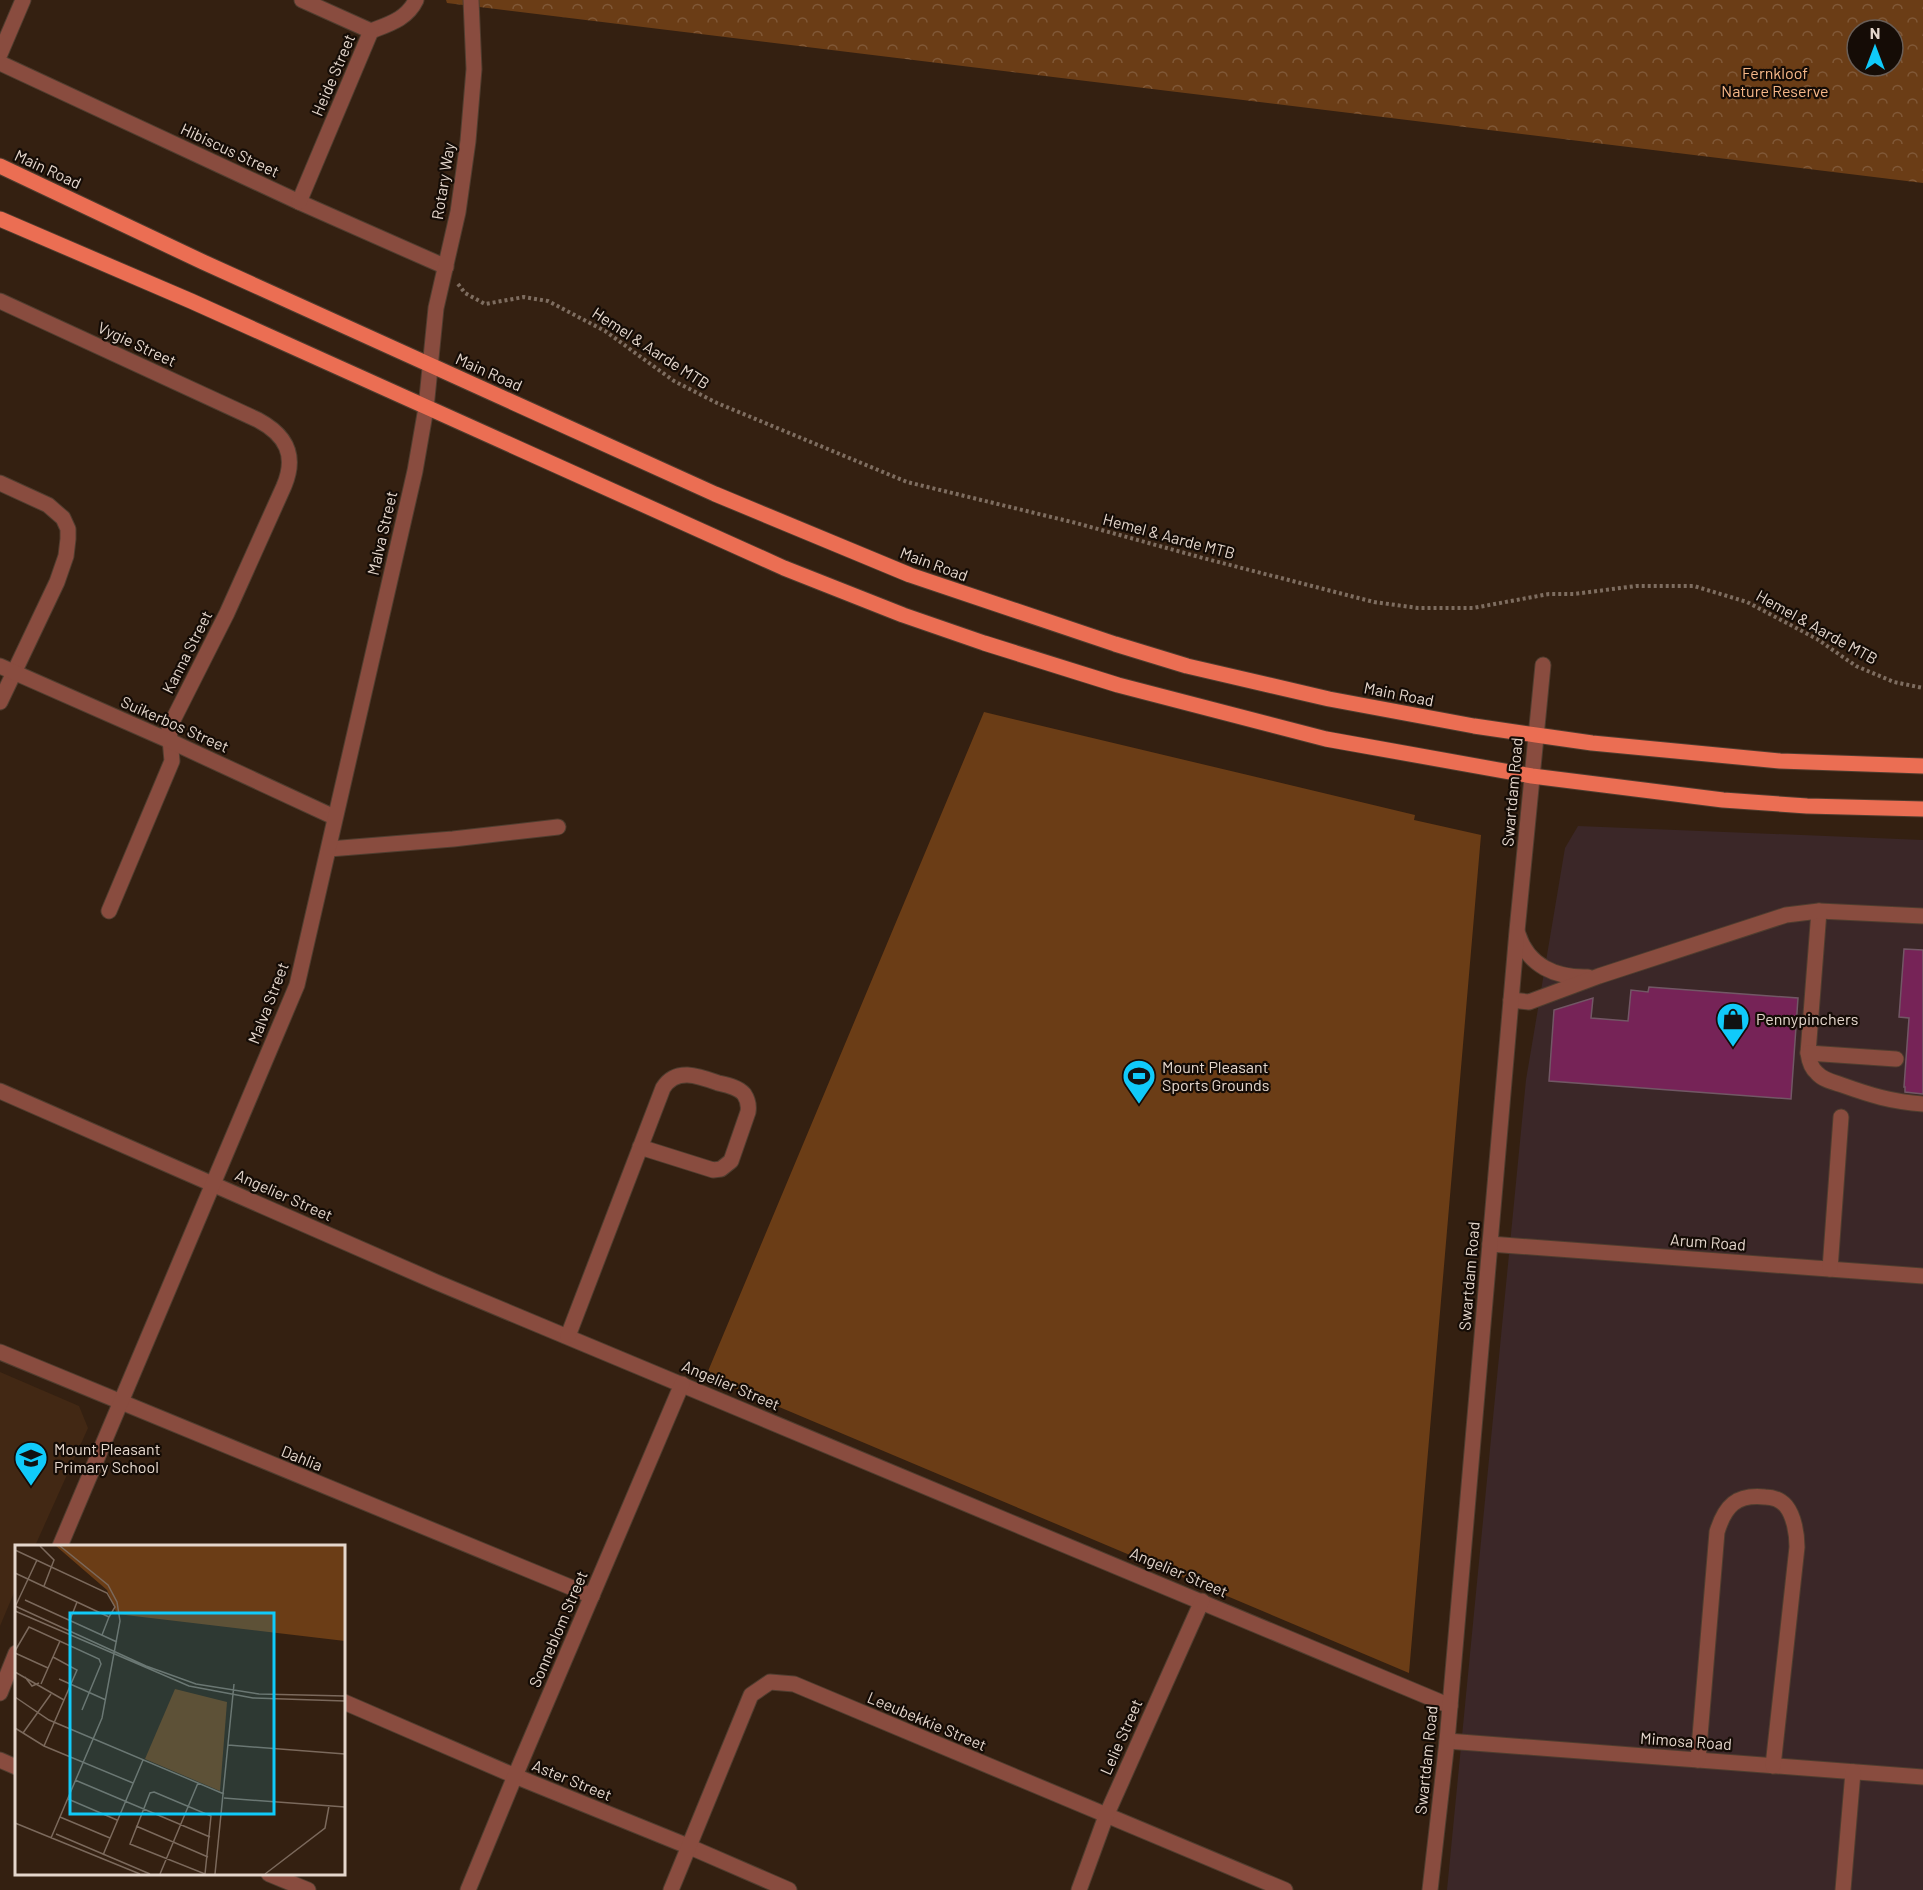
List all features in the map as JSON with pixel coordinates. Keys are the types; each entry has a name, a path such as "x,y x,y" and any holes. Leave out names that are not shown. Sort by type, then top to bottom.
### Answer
{"main road":[{"name":"Main Road","path":"0,166 203,262 716,494 830,543 910,575 1015,612 1187,666 1390,711 1592,743 1780,760 1923,766"},
{"path":"0,219 191,301 784,568 903,615 1118,685 1304,733 1425,758 1532,776 1722,800 1807,806 1923,809"}],"street":[{"path":"0,54 23,0"},
{"name":"Heide Street","path":"299,202 371,31 302,0"},
{"path":"371,31 397,22 412,8 416,0"},
{"name":"Rotary Way","path":"430,365 436,308 458,212 468,141 474,69 471,0"},
{"name":"Hibiscus Street","path":"0,63 299,202 446,267"},
{"name":"Vygie Street","path":"0,301 258,420"},
{"name":"Malva Street","path":"60,1545 297,985 415,471 426,408 430,365"},
{"name":"Kanna Street","path":"109,911 172,761 169,728 227,613 289,474 289,458 280,436 273,428 258,420"},
{"path":"0,483 48,505 63,518 68,529 66,556 57,582 7,669 0,702"},
{"name":"Swartdam Road","path":"1430,1890 1447,1741 1517,931 1543,665"},
{"name":"Suikerbos Street","path":"7,669 170,741 334,818"},
{"path":"329,849 453,839 558,827"},
{"path":"1818,910 1808,1053 1812,1069 1827,1079 1884,1100 1923,1104"},
{"path":"1511,1000 1529,1002 1599,976 1786,915 1818,910 1923,916"},
{"path":"1517,931 1527,954 1543,968 1566,976 1599,976"},
{"path":"1808,1053 1896,1059"},
{"path":"568,1336 640,1147 663,1088 671,1078 693,1074 736,1088 749,1104 732,1161 722,1169 714,1170 640,1147"},
{"name":"Angelier Street","path":"0,1091 436,1282 1450,1706"},
{"path":"1830,1269 1841,1117"},
{"name":"Arum Road","path":"1490,1244 1923,1276"},
{"name":"Dahlia","path":"0,1352 591,1596"},
{"name":"Sonneblom Street","path":"468,1890 682,1384"},
{"path":"1698,1760 1717,1532 1722,1515 1731,1504 1745,1496 1762,1496 1777,1498 1786,1506 1797,1534 1773,1766"},
{"name":"Lelie Street","path":"1079,1890 1106,1816 1202,1601"},
{"path":"0,1693 15,1656"},
{"name":"Leeubekkie Street","path":"671,1890 751,1695 770,1682 794,1684 1285,1890"},
{"name":"Aster Street","path":"345,1702 789,1890"},
{"name":"Mimosa Road","path":"1447,1741 1923,1778"},
{"path":"0,1760 15,1767"},
{"path":"1843,1890 1853,1772"},
{"path":"271,1875 308,1890"}],"path":[{"name":"Hemel & Aarde MTB","path":"446,267 465,293 475,300 485,304 524,297 548,301 605,331 674,381 717,403 772,428 907,482 1076,523 1374,602 1418,608 1473,608 1549,594 1574,594 1636,586 1694,586 1747,602 1816,639 1856,666 1894,682 1923,688"}],"shaded area":[{"path":"1578,826 1923,840 1923,1890 1447,1890 1526,1080 1565,848"},
{"name":"Mount Pleasant Primary School","path":"0,1372 79,1406 88,1428 35,1545 15,1545 15,1590 0,1626"}],"green space":[{"name":"Fernkloof Nature Reserve","path":"446,0 1923,0 1923,183 447,3"},
{"name":"Mount Pleasant Sports Grounds","path":"984,712 1415,815 1414,820 1481,835 1409,1673 706,1376"}],"building":[{"path":"1904,949 1923,950 1923,1094 1905,1092 1904,1087 1909,1018 1899,1017"},
{"path":"1649,987 1798,998 1791,1099 1549,1081 1554,1010 1593,998 1591,1018 1628,1021 1631,990 1648,992"}],"place":[{"name":"Pennypinchers","path":"1733,1048"},
{"name":"Mount Pleasant Sports Grounds","path":"1139,1105"},
{"name":"Mount Pleasant Primary School","path":"31,1487"}]}
